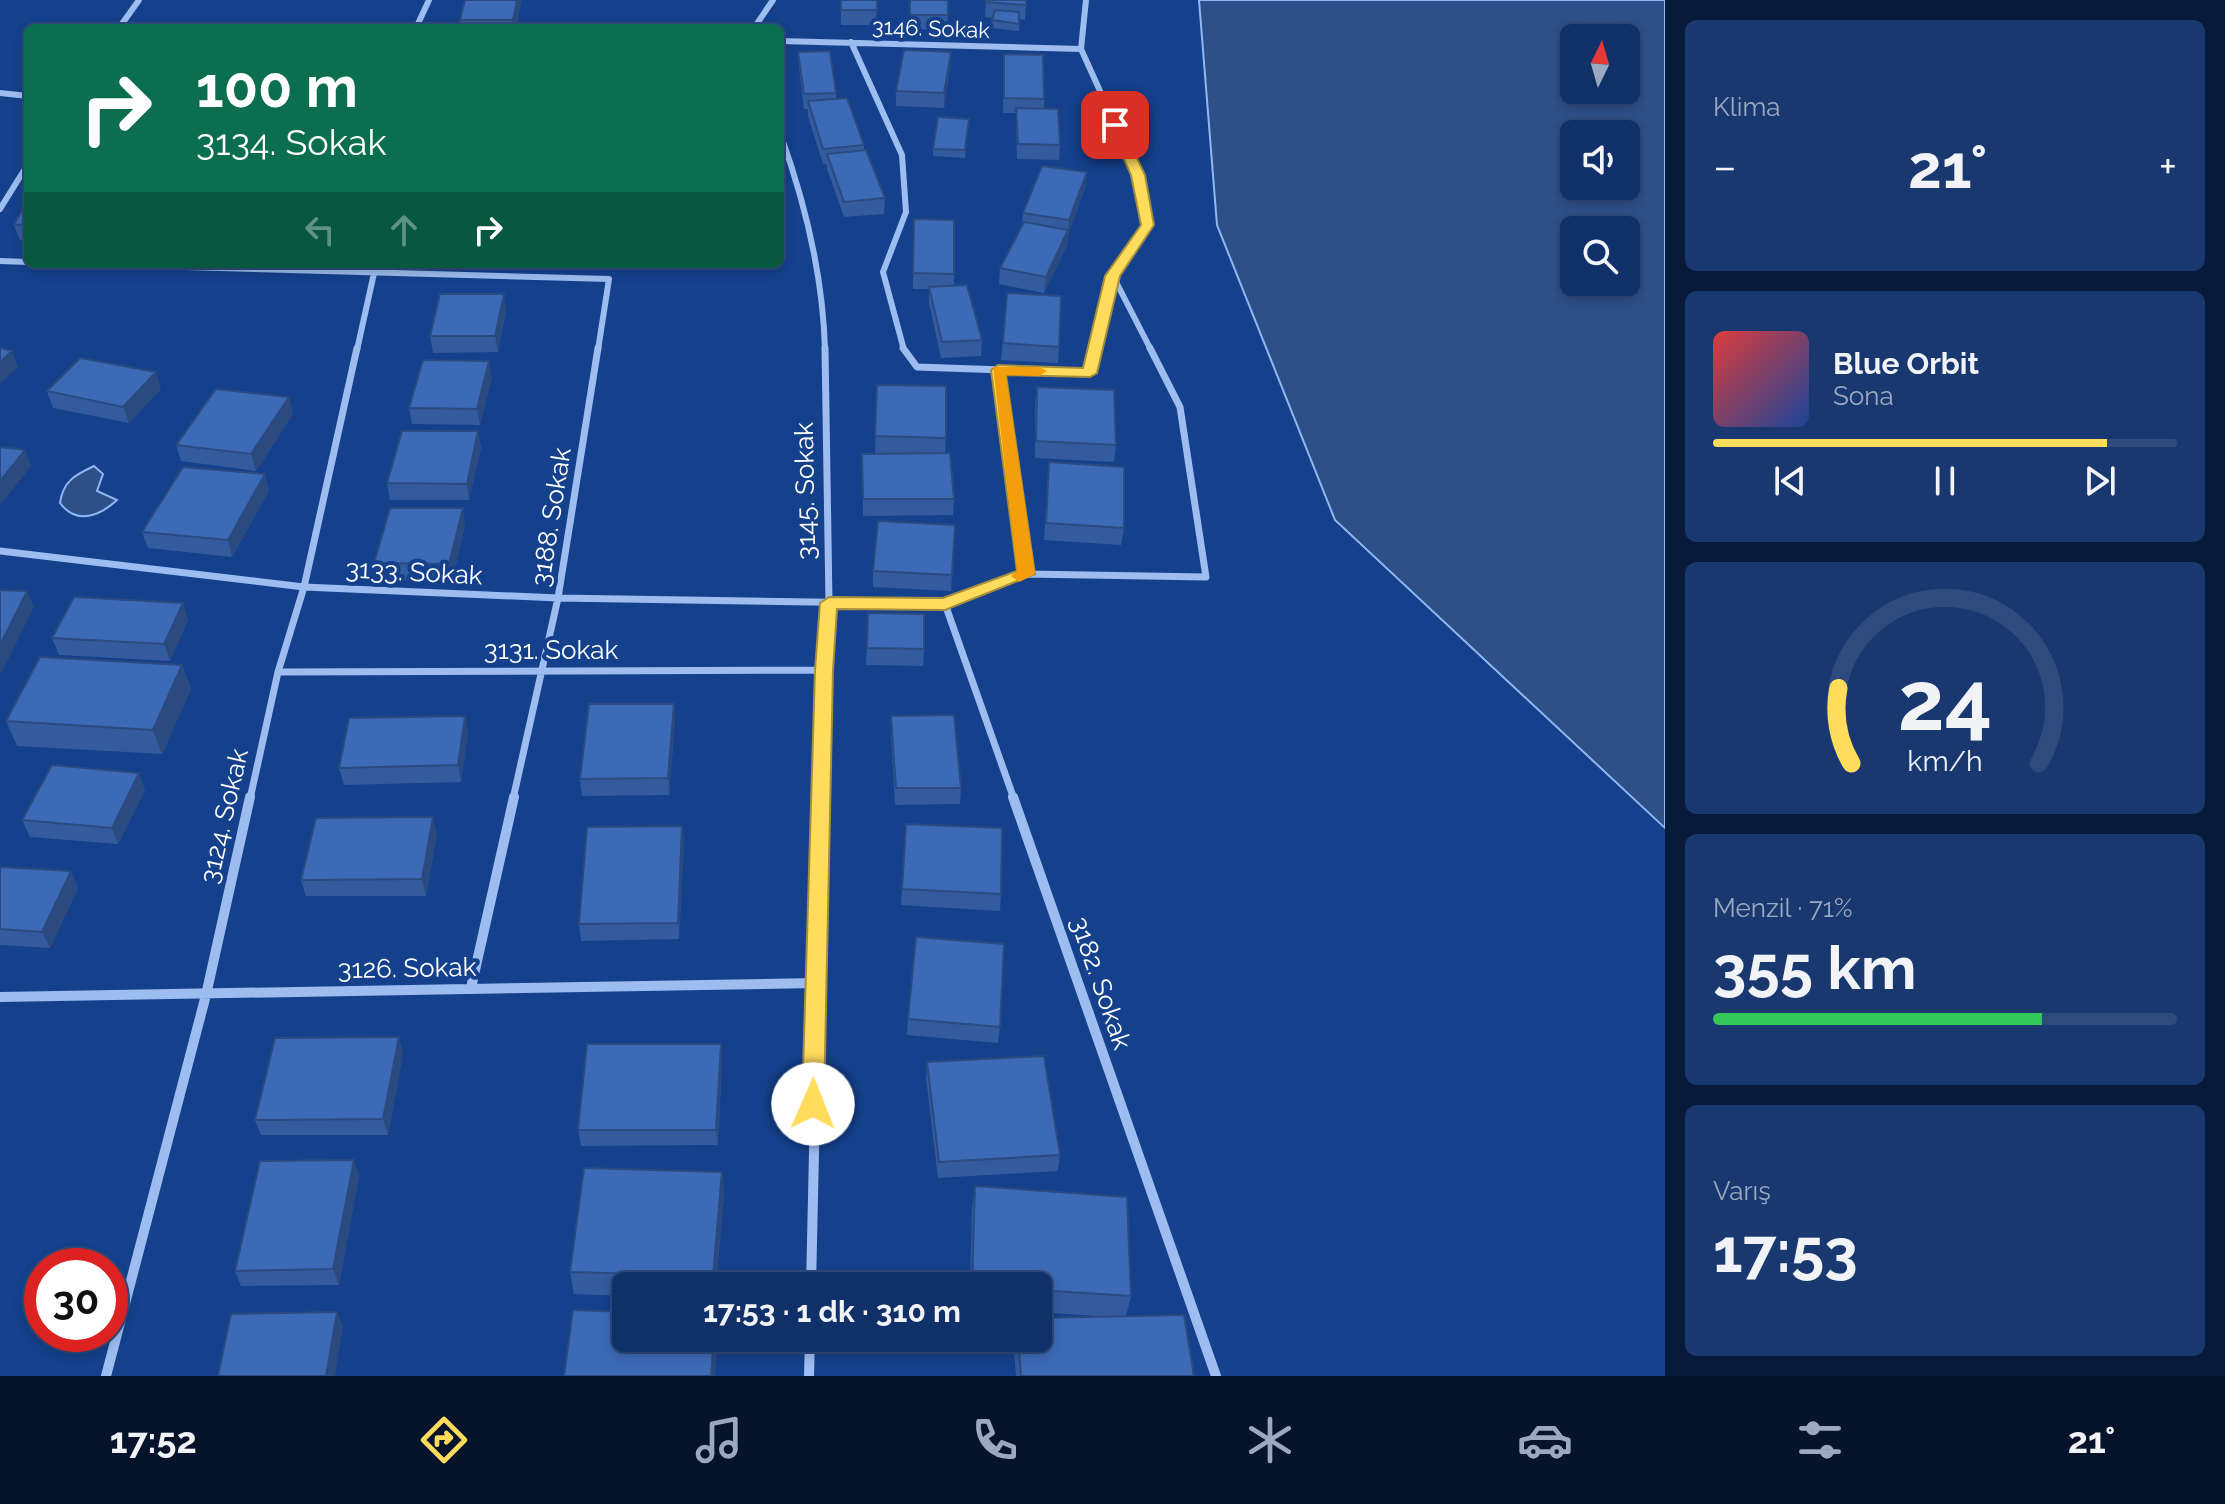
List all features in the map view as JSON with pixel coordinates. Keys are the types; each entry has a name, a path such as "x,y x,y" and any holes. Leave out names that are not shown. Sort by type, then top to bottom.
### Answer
{"street":[{"path":"122,24 139,0"},
{"path":"418,24 429,0"},
{"path":"757,24 773,0"},
{"path":"851,42 902,155 906,212 883,272 904,352 917,367 1090,373 1113,276 1148,225 1138,175 1081,49 1086,0"},
{"name":"3146. Sokak","path":"784,41 1081,49"},
{"path":"0,93 24,96"},
{"name":"3145. Sokak","path":"784,144 800,188 824,310 829,603 824,670 815,983 811,1272"},
{"path":"0,209 24,170"},
{"path":"0,261 24,262"},
{"path":"185,268 375,275"},
{"name":"3124. Sokak","path":"106,1376 206,995 278,672 304,587 376,268"},
{"name":"3188. Sokak","path":"375,275 609,279 558,598 471,988"},
{"path":"945,604 1026,574 1206,577 1180,407 1113,276"},
{"path":"998,370 1026,574"},
{"name":"3133. Sokak","path":"0,551 304,587 558,598 945,604"},
{"name":"3182. Sokak","path":"945,604 1216,1376"},
{"name":"3131. Sokak","path":"278,672 824,670"},
{"name":"3126. Sokak","path":"0,997 815,983"},
{"path":"809,1376 810,1352"}],"water":[{"path":"1199,0 1665,0 1665,828 1335,520 1217,225"},
{"path":"94,466 103,474 97,491 117,500 96,514 74,514 60,503 64,489 76,476"}],"building":[{"path":"465,0 517,0 513,20 460,20"},
{"path":"841,0 877,0 877,10 841,10"},
{"path":"910,0 948,0 948,15 910,15"},
{"path":"1026,0 1026,5 986,2"},
{"path":"995,10 1019,12 1019,24 992,20"},
{"path":"904,50 951,52 944,93 896,91"},
{"path":"830,51 836,93 804,94 798,52"},
{"path":"1004,54 1043,55 1044,99 1004,98"},
{"path":"847,98 864,145 823,149 808,101"},
{"path":"1016,108 1058,109 1060,145 1018,144"},
{"path":"938,117 969,119 965,150 933,149"},
{"path":"866,150 885,198 844,202 827,154"},
{"path":"1042,166 1087,172 1069,220 1023,213"},
{"path":"24,206 24,224 14,225"},
{"path":"914,219 954,220 954,274 913,273"},
{"path":"1024,222 1068,230 1046,277 1000,268"},
{"path":"967,285 982,340 942,342 929,287"},
{"path":"1007,293 1061,296 1059,347 1003,343"},
{"path":"440,294 504,294 495,336 430,336"},
{"path":"0,348 12,351 0,362"},
{"path":"80,358 156,372 123,407 47,391"},
{"path":"423,360 489,361 477,409 409,408"},
{"path":"877,385 946,386 946,438 875,436"},
{"path":"1037,387 1114,390 1116,445 1036,441"},
{"path":"216,389 289,397 251,454 176,445"},
{"path":"402,431 478,431 467,484 387,483"},
{"path":"0,447 25,450 0,481"},
{"path":"950,453 954,499 863,499 862,454"},
{"path":"1049,462 1124,467 1124,528 1046,523"},
{"path":"183,467 265,474 228,540 142,532"},
{"path":"390,508 463,508 449,564 374,563"},
{"path":"878,521 955,525 952,575 873,571"},
{"path":"0,590 27,591 0,645"},
{"path":"74,597 183,603 164,644 52,638"},
{"path":"868,613 924,614 924,649 867,648"},
{"path":"40,657 182,665 153,730 6,721"},
{"path":"589,704 674,704 668,778 580,779"},
{"path":"954,715 961,788 896,788 891,716"},
{"path":"465,716 458,765 339,768 349,718"},
{"path":"52,765 139,773 112,828 22,820"},
{"path":"433,817 422,879 301,880 316,818"},
{"path":"906,824 1002,828 1001,894 902,889"},
{"path":"682,826 678,923 579,924 587,827"},
{"path":"0,867 71,871 42,932 0,929"},
{"path":"916,937 1004,944 1000,1027 908,1019"},
{"path":"399,1037 383,1119 255,1120 275,1038"},
{"path":"587,1044 721,1044 716,1130 578,1130"},
{"path":"1044,1056 1060,1155 939,1162 927,1062"},
{"path":"354,1160 333,1269 235,1271 260,1161"},
{"path":"584,1168 722,1172 713,1272 570,1272"},
{"path":"975,1186 1127,1197 1131,1296 1052,1291 1052,1272 972,1272"},
{"path":"573,1310 612,1311 612,1352 713,1352 711,1376 564,1376"},
{"path":"337,1312 326,1376 218,1376 231,1314"},
{"path":"1184,1315 1194,1376 1021,1376 1019,1352 1052,1352 1052,1318"}],"slow traffic":[{"path":"1019,576 1026,574 998,370 1039,371"}],"route":[{"path":"813,1104 824,670 829,603 945,604 1026,574 998,370 1090,373 1113,276 1148,225 1138,175 1115,125"}]}
